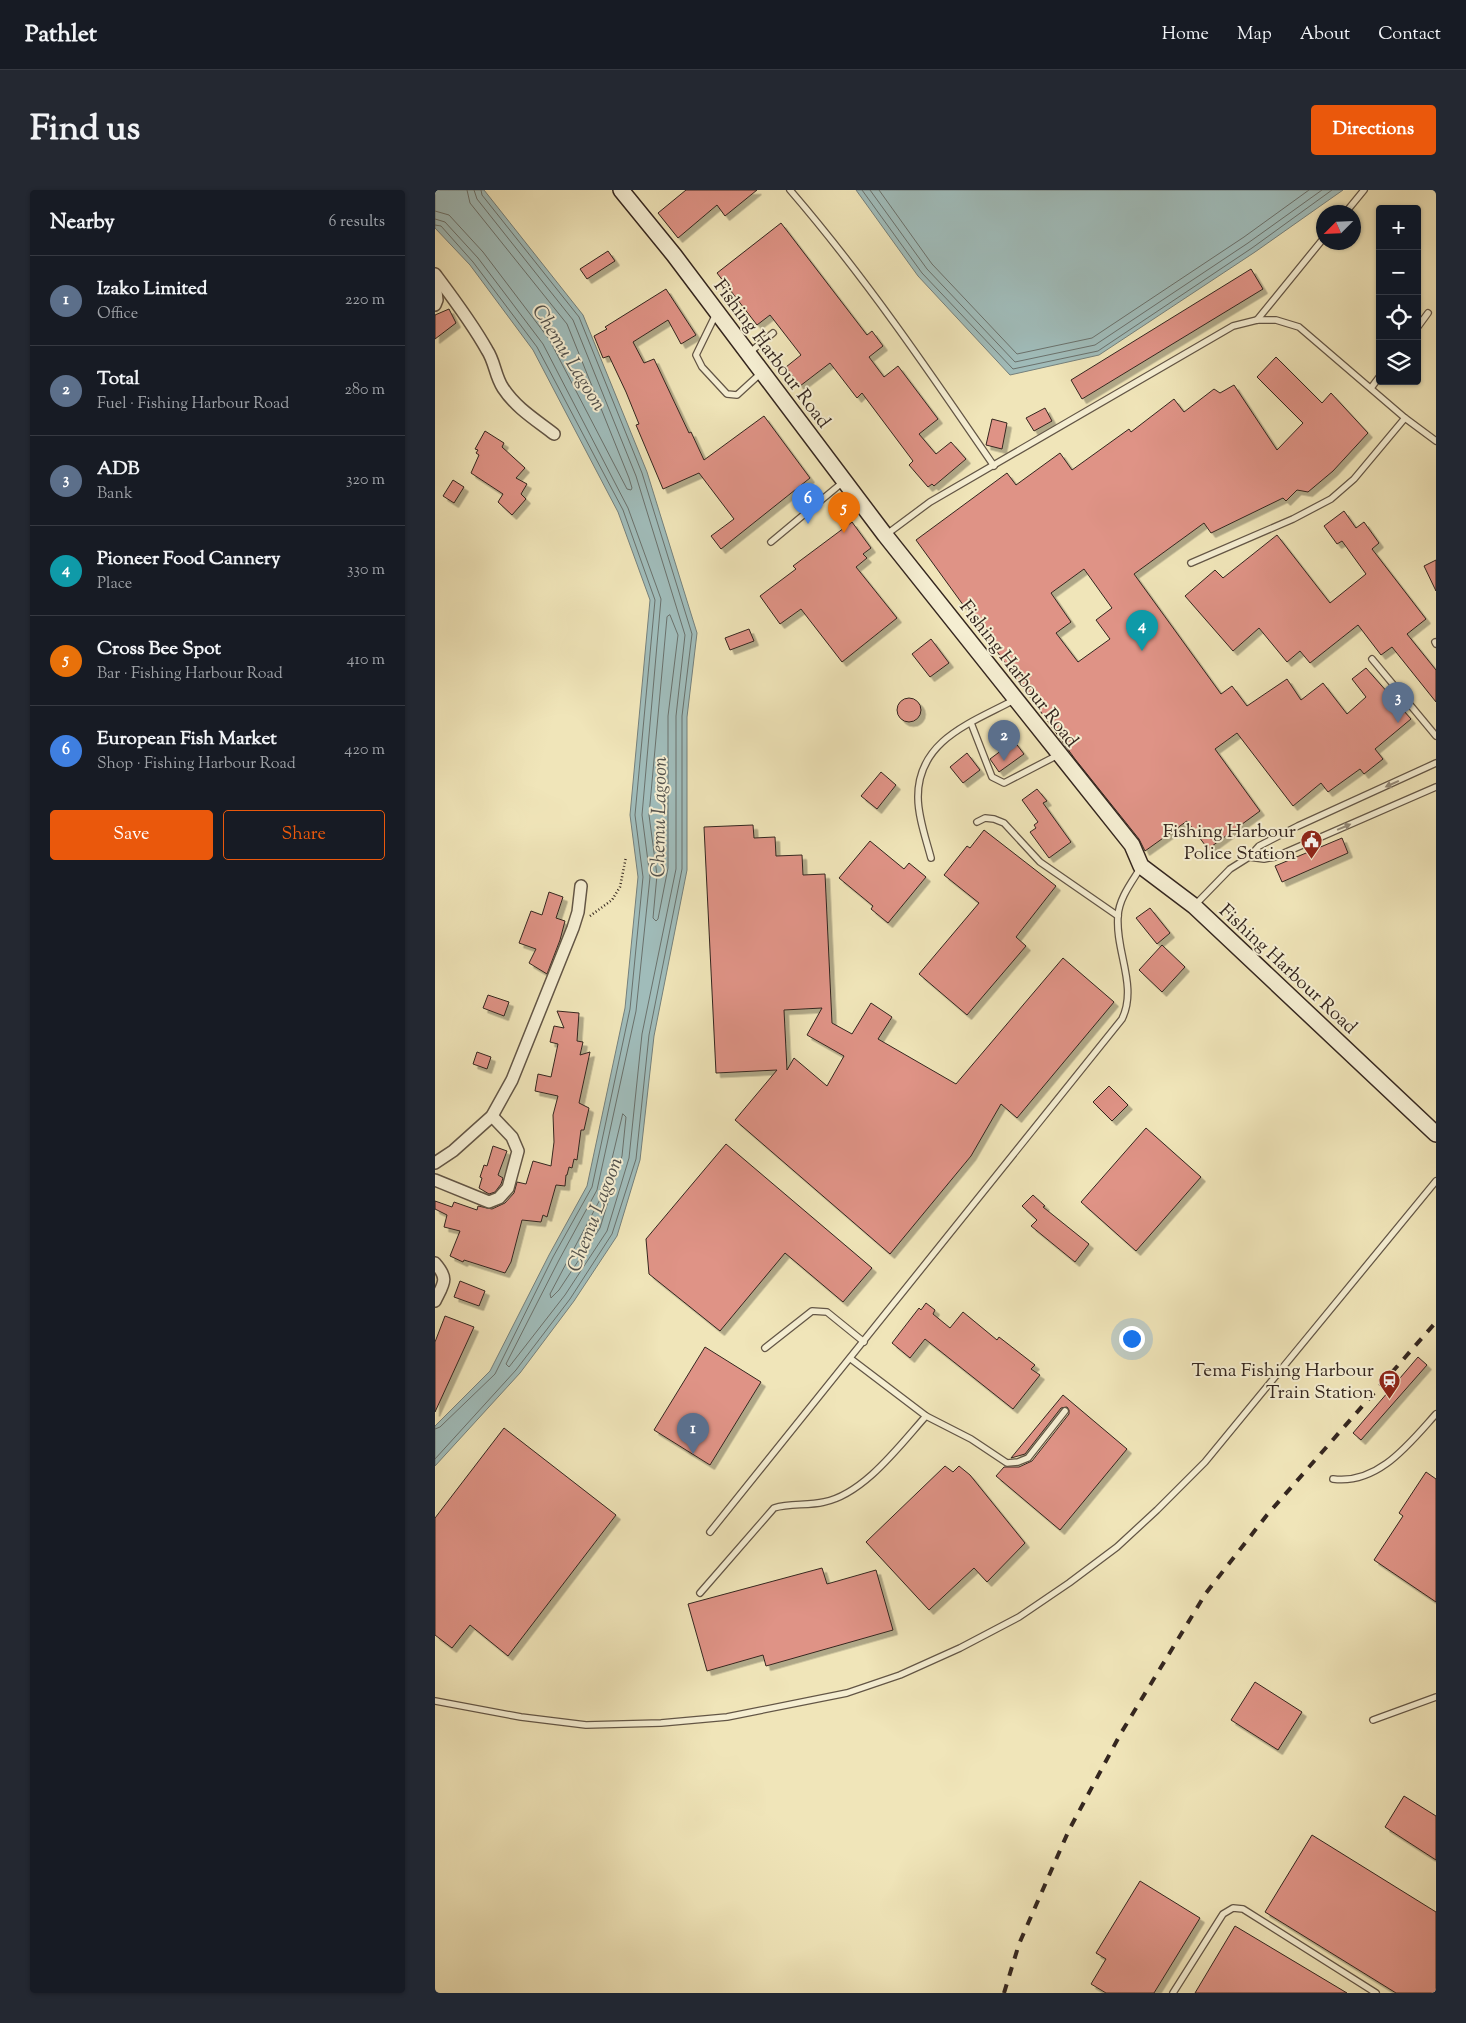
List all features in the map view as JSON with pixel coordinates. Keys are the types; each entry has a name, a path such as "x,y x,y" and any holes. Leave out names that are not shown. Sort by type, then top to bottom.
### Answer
{"street":[{"name":"Fishing Harbour Road","path":"621,190 674,255 749,353 885,535 1132,845 1141,866 1194,906 1435,1133"},
{"path":"435,274 487,350 503,388 521,409 554,434"},
{"path":"435,282 437,300 435,305"},
{"path":"435,1163 453,1151 492,1116 512,1080 569,939 578,912 581,886"},
{"path":"435,1180 489,1202 499,1198 507,1188 518,1151 512,1137 492,1116"},
{"path":"435,1263 444,1273 445,1281 435,1301"}],"lane":[{"path":"790,190 827,234 911,344 994,466"},
{"path":"1351,205 1364,190"},
{"path":"1257,320 1316,248"},
{"path":"716,312 696,355 702,367 727,394 737,395 762,372"},
{"path":"1421,323 1428,313"},
{"path":"885,535 930,502 1233,326 1257,320 1276,320 1299,327 1405,418 1436,441"},
{"path":"749,353 773,333"},
{"path":"1371,388 1376,381"},
{"path":"1191,563 1293,519 1331,499 1354,479 1405,418"},
{"path":"771,542 845,481"},
{"path":"1372,659 1436,736"},
{"path":"931,858 918,799 919,782 927,758 937,745 958,730 1016,699"},
{"path":"971,722 992,777 1004,783 1059,754"},
{"path":"1194,906 1229,869 1249,857 1259,846 1436,764"},
{"path":"1249,857 1264,859 1275,856 1436,787"},
{"path":"977,822 985,818 1004,823 1040,862 1118,916"},
{"path":"710,1532 851,1359 1122,1019 1128,1008 1129,993 1118,916 1121,900 1141,866"},
{"path":"435,1701 521,1717 585,1725 661,1723 727,1717 847,1693 900,1675 1019,1617 1117,1547 1205,1462 1436,1181"},
{"path":"765,1348 812,1311 820,1310 827,1312 864,1342"},
{"path":"851,1359 926,1416 971,1439 1007,1463 1018,1462 1028,1458 1065,1411"},
{"path":"1333,1479 1346,1481 1363,1478 1388,1463 1436,1414"},
{"path":"700,1593 774,1508 784,1505 825,1502 844,1494 871,1475 926,1416"},
{"path":"1373,1720 1436,1697"},
{"path":"1173,1993 1223,1914 1233,1908 1243,1909 1376,1993"}],"path":[{"path":"590,917 612,900 620,887 626,857"}],"water":[{"name":"Chemu Lagoon","path":"435,190 484,190 583,315 647,472 697,633 687,717 687,870 654,1036 640,1160 617,1236 574,1301 520,1373 435,1466 435,1426 490,1371 549,1255 587,1186 625,1008 638,877 630,815 650,600 618,512 533,350 470,265 435,228"},
{"path":"856,190 1343,190 1322,205 1316,205 1316,209 1255,252 1099,355 1010,375 918,276"}],"building":[{"path":"686,190 757,190 725,216 717,205 678,238 658,213"},
{"path":"781,223 867,335 872,331 883,346 869,357 884,377 898,366 938,419 919,434 936,454 951,442 966,459 934,486 932,484 928,487 909,465 913,461 862,393 857,398 830,363 800,386 786,367 801,355 770,315 757,325 717,273"},
{"path":"608,251 615,261 587,279 580,269"},
{"path":"1251,269 1263,289 1082,399 1071,380"},
{"path":"666,289 696,335 681,344 668,320 633,342 644,363 654,359 704,460 764,416 810,478 721,549 711,536 734,519 699,473 663,489 636,425 639,424 626,392 609,356 603,358 594,336 607,329 605,327"},
{"path":"449,309 456,323 435,339 435,315"},
{"path":"1276,357 1322,403 1331,393 1368,433 1333,471 1308,492 1297,490 1286,501 1283,498 1211,533 1204,523 1134,574 1221,694 1232,686 1247,706 1287,679 1301,700 1323,683 1347,714 1366,697 1352,679 1366,668 1411,719 1375,749 1383,759 1364,774 1360,769 1328,792 1321,783 1293,806 1237,733 1215,749 1260,811 1208,849 1187,821 1145,851 1139,839 1075,759 916,540 1007,473 1016,485 1060,453 1072,470 1129,429 1131,432 1174,399 1184,412 1214,389 1220,393 1234,385 1277,450 1303,423 1257,377","holes":["1084,569 1112,608 1096,620 1110,639 1078,662 1056,633 1071,622 1051,593"]},
{"path":"1045,408 1052,421 1034,431 1026,418"},
{"path":"992,419 1007,423 1002,449 986,445"},
{"path":"485,431 504,443 502,447 525,468 516,478 527,484 521,494 526,499 512,515 498,502 503,494 471,473 479,455 476,453 478,450 475,449"},
{"path":"453,480 464,487 454,503 443,496"},
{"path":"1344,511 1356,528 1364,522 1379,543 1372,549 1426,619 1407,634 1436,670 1436,702 1392,647 1381,655 1358,625 1310,663 1300,651 1287,662 1259,628 1233,651 1185,596 1215,570 1223,578 1277,535 1330,603 1366,574 1342,541 1337,544 1324,526"},
{"path":"852,522 871,548 863,554 867,558 856,567 897,618 842,662 801,609 780,624 760,596 796,569 793,566"},
{"path":"1436,560 1436,591 1424,566"},
{"path":"749,629 754,641 730,650 725,638"},
{"path":"931,639 949,663 930,677 912,654"},
{"path":"909,698 918,701 921,710 918,719 909,722 900,719 897,710 900,701"},
{"path":"1014,741 1024,754 999,772 990,759"},
{"path":"967,753 980,770 963,783 950,767"},
{"path":"881,772 896,785 877,809 861,796"},
{"path":"1037,789 1047,801 1043,803 1071,842 1049,858 1030,832 1036,828 1034,825 1038,822 1022,800"},
{"path":"753,825 754,838 775,837 776,856 802,855 803,875 825,874 832,1023 852,1034 871,1003 892,1017 878,1039 956,1084 1063,958 1114,1002 1017,1118 1001,1104 971,1156 890,1254 735,1120 777,1070 716,1073 704,827","holes":["822,1008 807,1035 844,1056 827,1086 794,1058 787,1070 784,1010"]},
{"path":"984,830 1056,886 1016,937 1026,946 967,1015 919,974 979,903 944,875 967,846 970,848"},
{"name":"Fishing Harbour Police Station","path":"1342,838 1348,853 1282,882 1275,866"},
{"path":"870,841 904,869 909,863 926,877 888,923 871,909 873,906 839,878"},
{"path":"549,892 563,897 556,918 565,921 547,974 529,963 536,949 519,943 531,911 542,915"},
{"path":"1150,908 1170,933 1157,944 1136,918"},
{"path":"1162,945 1185,967 1162,992 1139,970"},
{"path":"488,995 509,1002 504,1016 483,1008"},
{"path":"557,1011 579,1013 577,1041 583,1042 580,1055 590,1052 579,1103 589,1108 584,1130 581,1130 577,1160 574,1159 572,1168 569,1167 565,1186 556,1185 547,1217 543,1215 541,1222 522,1220 511,1262 505,1273 464,1260 463,1262 450,1256 460,1231 444,1227 447,1215 435,1209 435,1201 452,1207 454,1202 477,1210 478,1206 492,1209 505,1203 514,1193 517,1182 526,1184 533,1161 551,1166 554,1142 553,1115 558,1096 535,1091 538,1074 551,1077 558,1044 550,1042 554,1026 564,1028"},
{"path":"477,1052 491,1057 487,1069 473,1064"},
{"path":"1109,1086 1128,1105 1112,1121 1093,1102"},
{"path":"1146,1128 1201,1177 1136,1251 1081,1202"},
{"path":"726,1144 872,1268 843,1302 785,1253 720,1331 649,1274 646,1239"},
{"path":"493,1146 507,1151 498,1175 503,1178 501,1184 495,1192 489,1194 479,1188 484,1165 487,1166"},
{"path":"1033,1195 1045,1206 1043,1207 1089,1244 1075,1262 1031,1226 1037,1220 1022,1206"},
{"path":"460,1281 485,1291 479,1306 454,1297"},
{"path":"926,1303 935,1310 933,1314 950,1328 963,1312 997,1340 999,1337 1035,1365 1031,1369 1040,1375 1013,1409 925,1339 910,1358 892,1343 919,1308 921,1310"},
{"path":"445,1316 474,1327 435,1412 435,1342"},
{"path":"705,1347 761,1382 710,1465 654,1430"},
{"path":"1418,1357 1427,1365 1361,1440 1353,1433"},
{"path":"1063,1395 1127,1449 1060,1530 996,1476 1004,1467 1019,1467 1032,1461 1069,1414 1067,1407 1061,1408 1025,1454 1011,1458"},
{"path":"504,1428 616,1515 508,1656 470,1625 452,1648 435,1635 435,1518"},
{"path":"945,1466 953,1472 959,1466 970,1475 1025,1543 987,1582 974,1568 929,1610 866,1542"},
{"path":"1426,1472 1436,1479 1436,1602 1374,1560 1403,1516 1399,1513"},
{"path":"822,1568 827,1584 876,1570 893,1630 766,1666 763,1655 707,1671 688,1604"},
{"path":"1255,1682 1302,1712 1278,1750 1231,1720"},
{"path":"1404,1796 1436,1816 1436,1860 1385,1827"},
{"path":"1312,1835 1436,1912 1436,1993 1396,1993 1265,1912"},
{"path":"1140,1881 1200,1918 1154,1993 1106,1993 1091,1984 1106,1959 1096,1953"},
{"path":"1235,1926 1347,1993 1195,1993"}],"railway":[{"path":"1004,1993 1019,1944 1069,1830 1121,1733 1206,1593 1267,1515 1436,1322"}],"place":[{"name":"European Fish Market","path":"808,524"},
{"name":"Cross Bee Spot","path":"844,533"},
{"name":"Pioneer Food Cannery","path":"1142,651"},
{"name":"ADB","path":"1398,723"},
{"name":"Total","path":"1004,761"},
{"name":"Fishing Harbour Police Station","path":"1312,860"},
{"name":"Tema Fishing Harbour Train Station","path":"1390,1399"},
{"name":"Izako Limited","path":"693,1454"}]}
